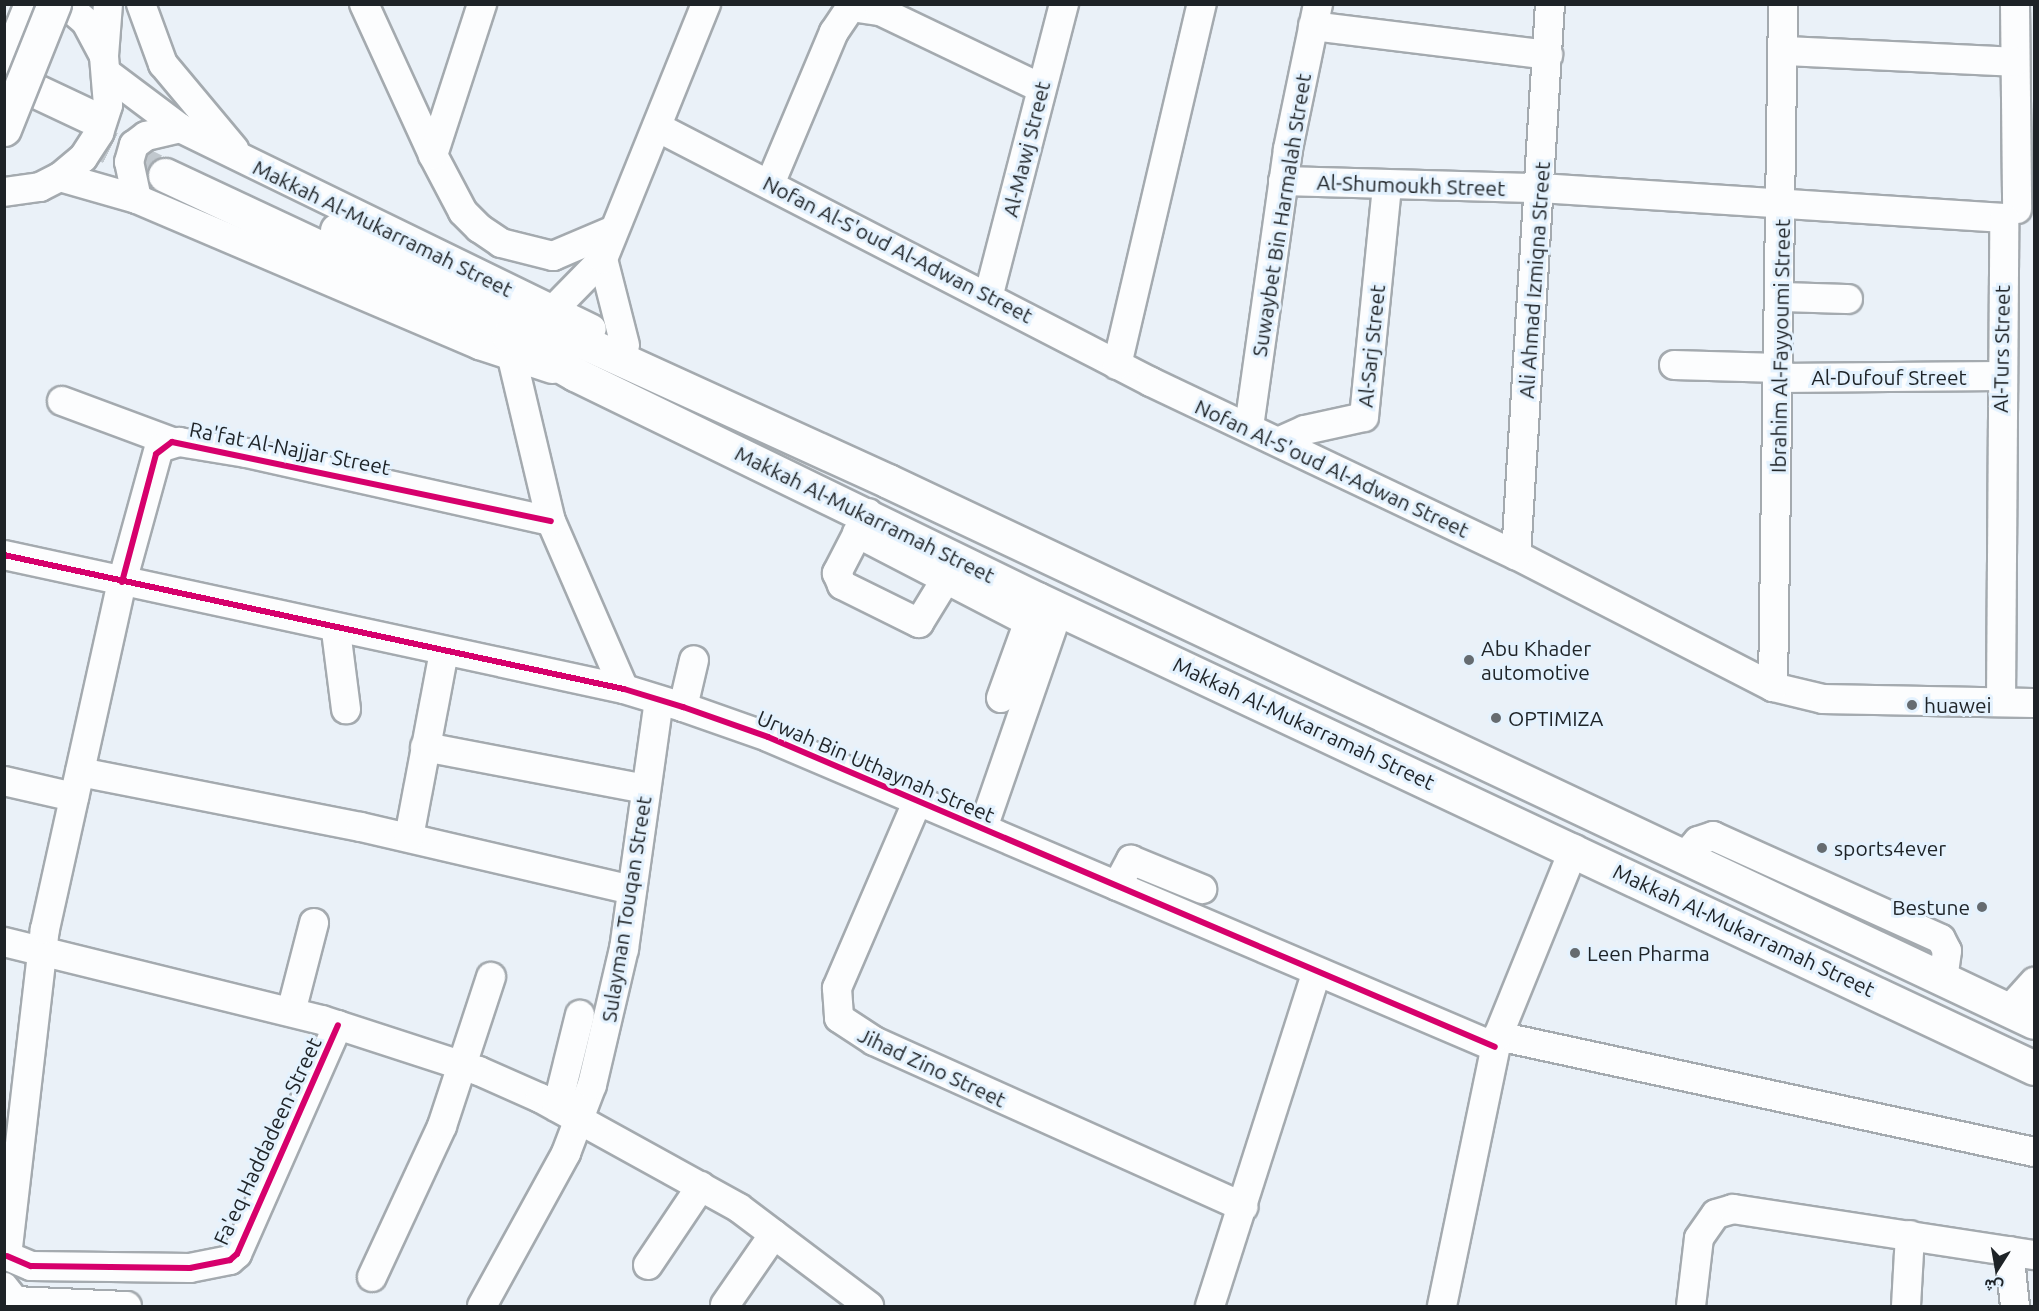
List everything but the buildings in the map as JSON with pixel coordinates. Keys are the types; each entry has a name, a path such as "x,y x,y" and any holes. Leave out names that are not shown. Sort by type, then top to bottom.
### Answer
{"main road":[{"path":"4,71 31,4"},
{"path":"4,129 54,4"},
{"path":"4,76 85,124 4,97"},
{"name":"Makkah Al-Mukarramah Street","path":"172,152 509,347 575,374 863,523 1042,610 1574,849 2034,1068"},
{"name":"Makkah Al-Mukarramah Street","path":"172,152 1685,856 2022,1016"}],"street":[{"path":"65,4 86,22 106,65"},
{"path":"9,200 60,177 83,158 99,133 108,105 106,65 108,4"},
{"path":"141,4 163,64 246,162"},
{"path":"364,4 434,156 463,212 501,243 553,256 614,230"},
{"path":"434,156 482,4"},
{"path":"553,310 603,259 706,4"},
{"name":"Al-Mawj Street","path":"989,294 1064,4"},
{"path":"1117,365 1202,4"},
{"name":"Ali Ahmad Izmiqna Street","path":"1516,555 1550,4"},
{"name":"Ibrahim Al-Fayyoumi Street","path":"1773,687 1783,206 1783,4"},
{"name":"Al-Turs Street","path":"2001,702 2000,376 2018,212 2014,62 2015,4"},
{"path":"770,184 834,33 851,7 880,11 1041,88"},
{"path":"1316,15 1548,55"},
{"name":"Suwaybet Bin Harmalah Street","path":"1249,427 1283,181 1316,15"},
{"path":"1784,51 2014,62"},
{"name":"Makkah Al-Mukarramah Street","path":"106,65 172,152 246,162 625,345 659,377"},
{"name":"Nofan Al-S'oud Al-Adwan Street","path":"657,127 989,294 1117,365 1516,555 1773,687 1823,699 2034,703"},
{"path":"137,199 129,162 134,145 146,136 172,152"},
{"name":"Makkah Al-Mukarramah Street","path":"60,177 137,199 509,347"},
{"name":"Al-Shumoukh Street","path":"1283,181 1387,186 1540,188 1783,206"},
{"name":"Al-Sarj Street","path":"1280,441 1305,429 1344,425 1364,417 1387,186"},
{"path":"1783,206 2018,212"},
{"path":"603,259 625,345"},
{"path":"1781,297 1848,299"},
{"path":"509,347 551,520 624,689"},
{"name":"Al-Dufouf Street","path":"1674,364 1779,373 2000,376"},
{"path":"62,401 172,442"},
{"name":"Ra'fat Al-Najjar Street","path":"122,582 156,454 172,442 551,520"},
{"path":"946,579 920,623 848,589 837,573 863,523 946,579 1042,610"},
{"name":"Urwah Bin Uthaynah Street","path":"4,555 336,631 624,689 671,703 918,800 1316,974 1497,1042 2034,1152"},
{"name":"Fa'eq Haddadeen Street","path":"122,582 42,951 12,1117 6,1219 6,1268 31,1266 190,1268 230,1260 237,1254 330,1023"},
{"path":"1001,698 1042,610"},
{"path":"983,828 1042,610"},
{"path":"336,631 346,709"},
{"path":"409,837 444,652"},
{"name":"Sulayman Touqan Street","path":"482,1306 582,1121 614,999 632,890 645,789 671,703 694,660"},
{"path":"425,747 645,789"},
{"path":"4,782 77,784 362,826 632,890"},
{"name":"Jihad Zino Street","path":"918,800 837,988 839,1017 874,1041 1243,1207"},
{"path":"362,826 369,841 458,862 473,854"},
{"path":"1442,1306 1497,1042 1574,849"},
{"path":"1117,886 1131,860 1202,889"},
{"path":"291,1012 314,923"},
{"path":"4,942 291,1012 385,1039 472,1069 557,1107 701,1186 774,1234 861,1304"},
{"path":"1210,1306 1316,974"},
{"path":"440,1174 472,1069 491,977"},
{"path":"2022,1016 2034,982"},
{"path":"557,1107 580,1015"},
{"path":"372,1277 472,1069"},
{"path":"648,1265 701,1186"},
{"path":"1691,1306 1699,1238 1716,1214 1754,1210 2022,1253 2014,1306"},
{"path":"725,1305 774,1234"},
{"path":"1906,1306 1910,1236"},
{"path":"4,1287 15,1301 127,1306"}],"tunnel":[{"path":"81,133 165,175"}],"cycle path":[{"path":"122,582 156,454 172,442 551,521"},
{"path":"4,555 624,689 683,707 768,737 1495,1047"},
{"path":"7,1256 31,1266 190,1268 230,1260 237,1254 338,1025"}],"place":[{"name":"Abu Khader automotive","path":"1469,660"},
{"name":"huawei","path":"1912,705"},
{"name":"OPTIMIZA","path":"1496,718"},
{"name":"sports4ever","path":"1822,848"},
{"name":"Bestune","path":"1982,907"},
{"name":"Leen Pharma","path":"1575,953"}]}
